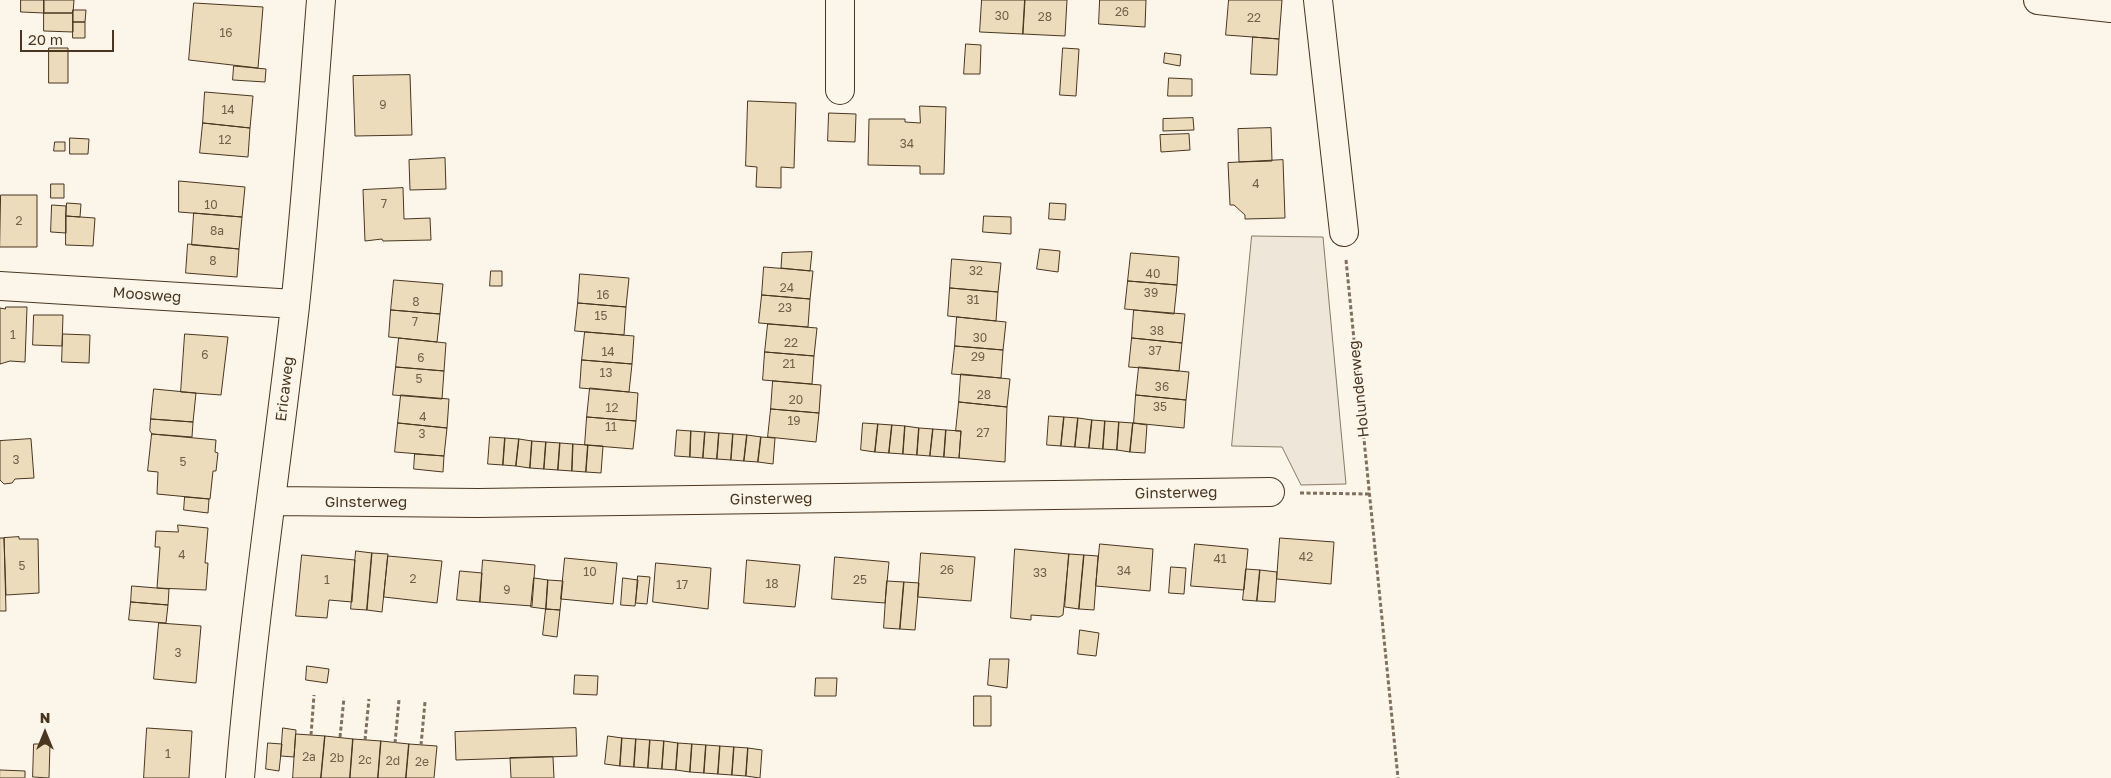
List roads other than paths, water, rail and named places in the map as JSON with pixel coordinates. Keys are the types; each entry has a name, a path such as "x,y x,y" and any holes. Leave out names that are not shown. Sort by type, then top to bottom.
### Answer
{"street":[{"name":"Ericaweg","path":"240,778 247,691 295,304 321,0"},
{"path":"840,0 840,90"},
{"path":"1318,0 1344,232"},
{"path":"2038,0 2111,8"},
{"name":"Moosweg","path":"0,286 295,304"},
{"name":"Ginsterweg","path":"272,501 508,502 1270,492"}]}
